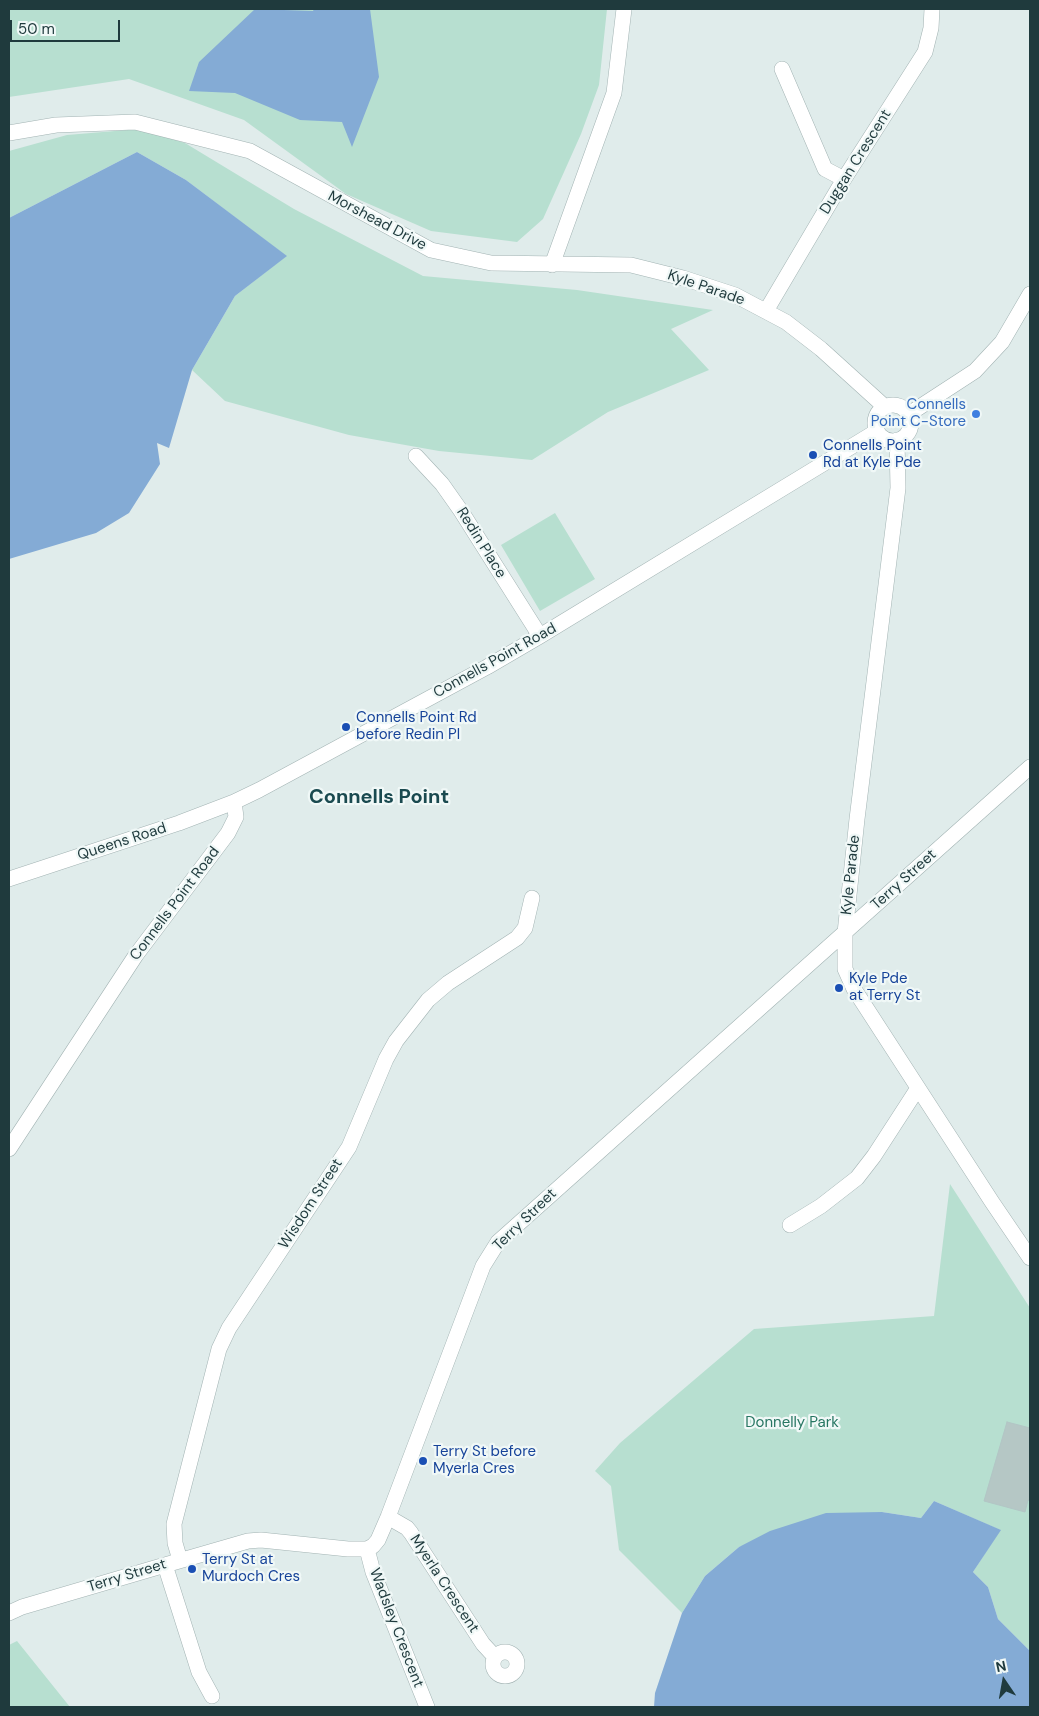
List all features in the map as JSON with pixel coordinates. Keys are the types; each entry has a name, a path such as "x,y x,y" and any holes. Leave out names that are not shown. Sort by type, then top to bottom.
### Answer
{"street":[{"path":"552,265 614,93 624,9"},
{"name":"Duggan Crescent","path":"766,311 844,179 925,52 931,28 932,9"},
{"path":"782,69 825,169 844,179"},
{"name":"Morshead Drive","path":"9,133 56,125 135,122 250,151 431,250 491,263 552,265"},
{"name":"Kyle Parade","path":"552,265 631,265 683,278 735,295 786,322 805,336 884,408"},
{"path":"909,414 975,371 1002,342 1030,294"},
{"path":"890,405 901,406 909,414 911,419 910,430 902,438 896,440 885,439 878,431 877,415 884,408 890,405"},
{"name":"Connells Point Road","path":"9,1149 136,955 228,833 236,817 234,802 487,667 878,431"},
{"name":"Kyle Parade","path":"896,440 898,488 858,809 845,933 846,969 849,979 918,1088 992,1202 1028,1251"},
{"name":"Redin Place","path":"416,456 442,484 461,511 540,636"},
{"name":"Terry Street","path":"9,1613 172,1562 248,1541 261,1540 348,1549 367,1548 378,1540 483,1266 498,1242 1030,767"},
{"name":"Queens Road","path":"9,879 179,823 234,802"},
{"name":"Wisdom Street","path":"212,1696 199,1672 172,1562 175,1543 174,1524 223,1339 349,1147 386,1060 410,1021 434,994 477,963 517,938 525,928 532,898"},
{"path":"790,1225 821,1206 857,1178 874,1156 918,1088"},
{"name":"Myerla Crescent","path":"388,1517 407,1528 411,1533 483,1644 495,1657"},
{"name":"Wadsley Crescent","path":"367,1548 373,1572 427,1707"}],"green space":[{"path":"9,9 607,9 599,85 581,134 543,219 517,242 431,231 346,194 244,120 129,79 9,97"},
{"path":"139,129 185,143 294,209 423,276 577,290 713,310 671,329 709,370 608,412 532,460 439,451 349,435 225,401 192,370 235,296 286,256 186,180 137,152 9,218 9,151 67,135"},
{"path":"555,513 595,579 540,611 501,545"},
{"name":"Donnelly Park","path":"950,1184 1030,1308 1030,1651 998,1619 988,1587 973,1572 1000,1530 934,1501 921,1518 882,1512 739,1547 705,1576 682,1613 619,1550 611,1486 595,1471 620,1443 754,1329 934,1316"},
{"path":"17,1641 70,1707 9,1707 9,1645"}],"water":[{"path":"255,9 313,11 314,9 370,9 379,77 352,147 342,122 300,120 235,93 189,91 199,62"},
{"path":"137,152 186,180 287,256 235,296 192,370 169,448 157,443 160,464 129,513 96,533 9,559 9,218"},
{"path":"934,1501 1001,1530 973,1572 988,1587 998,1619 1030,1651 1030,1707 654,1707 655,1693 682,1613 705,1576 739,1547 770,1531 826,1513 882,1512 921,1518"}],"building":[{"path":"1007,1422 1030,1428 1030,1501 1028,1500 1025,1512 984,1501"}],"place":[{"name":"Connells Point C-Store","path":"976,414"},
{"name":"Connells Point Rd at Kyle Pde","path":"813,455"},
{"name":"Connells Point Rd before Redin Pl","path":"346,727"},
{"name":"Kyle Pde at Terry St","path":"839,988"},
{"name":"Terry St before Myerla Cres","path":"423,1461"},
{"name":"Terry St at Murdoch Cres","path":"192,1569"}],"district":[{"name":"Connells Point","path":"379,798"}]}
